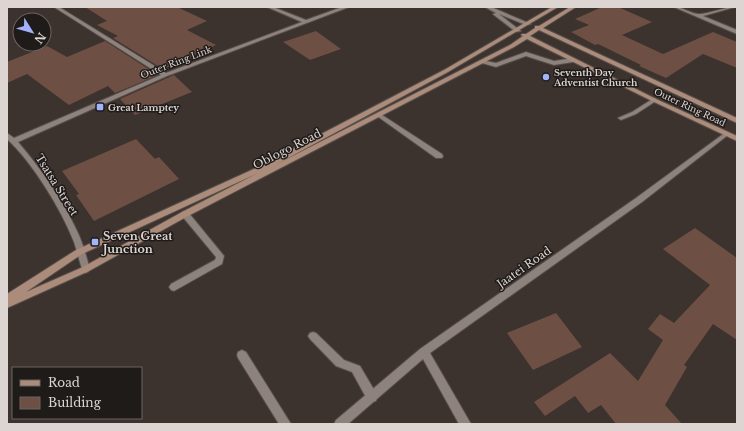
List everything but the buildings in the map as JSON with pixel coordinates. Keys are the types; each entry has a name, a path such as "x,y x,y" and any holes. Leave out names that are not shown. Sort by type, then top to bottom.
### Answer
{"main road":[{"name":"Oblogo Road","path":"7,299 79,252 260,169 446,71 518,31 554,7"},
{"name":"Oblogo Road","path":"7,304 86,269 185,214 481,62 527,37 554,18 574,7"},
{"name":"Outer Ring Road","path":"528,24 737,121"},
{"name":"Outer Ring Road","path":"518,31 572,60 737,140"}],"street":[{"path":"56,7 165,74"},
{"path":"269,7 306,22"},
{"name":"Outer Ring Link","path":"14,140 165,74 347,7"},
{"path":"676,7 737,32"},
{"path":"699,16 733,7"},
{"name":"Outer Ring Road","path":"488,8 528,24"},
{"name":"Outer Ring Road","path":"488,8 518,31"},
{"path":"481,62 496,65 526,54 554,63 572,60"},
{"path":"621,118 634,113 654,100"},
{"path":"379,115 439,156"},
{"name":"Jaatei Road","path":"340,424 424,352 639,200 726,134"},
{"name":"Tsatsa Street","path":"7,135 14,140 40,175 78,243 79,252 86,269"},
{"path":"174,287 220,262 221,259 185,214"},
{"path":"313,336 340,363 356,369 372,397"},
{"path":"424,352 465,424"},
{"path":"242,355 285,424"}],"place":[{"name":"Seventh Day Adventist Church","path":"546,77"},
{"name":"Great Lamptey","path":"100,107"},
{"name":"Seven Great Junction","path":"95,242"}]}
